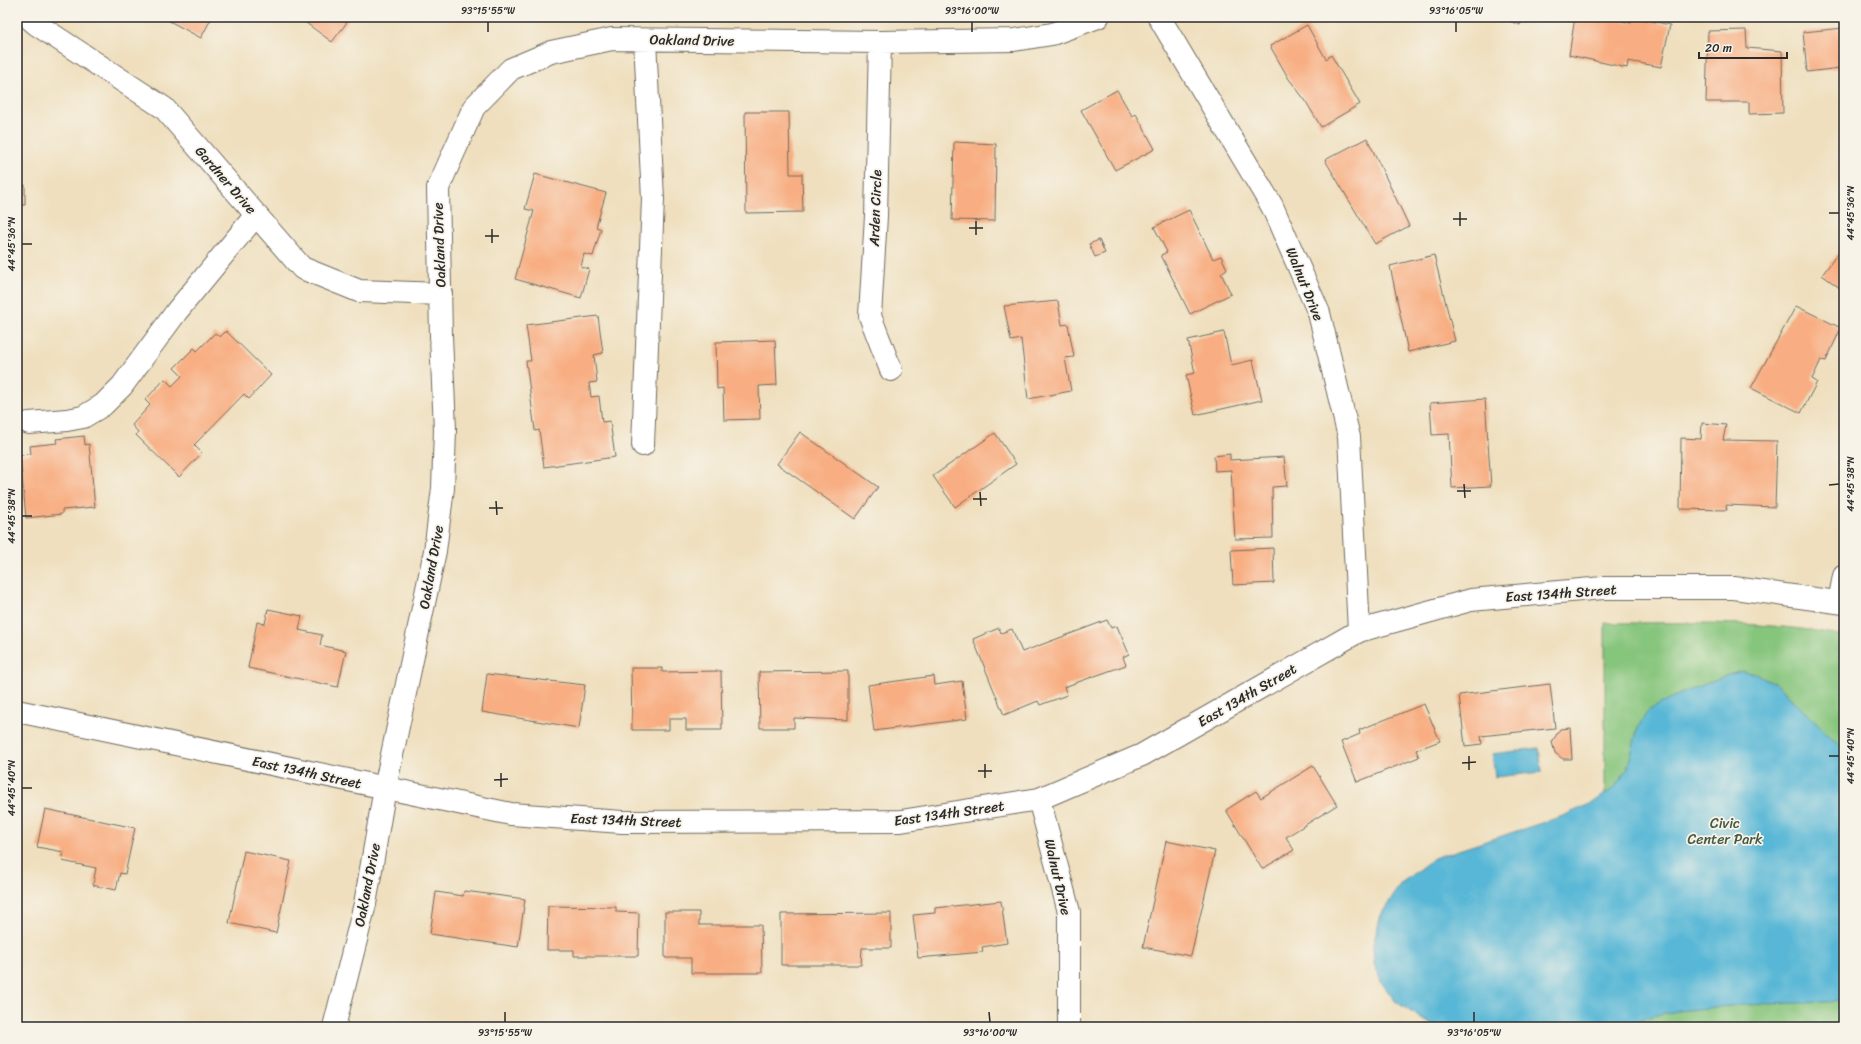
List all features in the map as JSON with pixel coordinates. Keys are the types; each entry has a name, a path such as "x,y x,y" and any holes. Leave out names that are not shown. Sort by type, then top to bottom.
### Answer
{"street":[{"name":"Gardner Drive","path":"28,17 36,24 164,108 302,268 359,291 440,294"},
{"name":"Oakland Drive","path":"334,1027 365,904 385,788 435,551 443,488 445,430 438,188 474,107 511,69 551,52 612,39 880,42 1014,40 1052,34 1098,17"},
{"name":"Walnut Drive","path":"1159,17 1272,206 1319,313 1349,437 1359,631"},
{"path":"643,445 652,198 645,40"},
{"name":"Arden Circle","path":"880,42 876,216 870,316 891,370"},
{"path":"29,423 67,420 83,417 103,405 122,386 177,311 256,215"},
{"path":"1841,602 1844,576"},
{"name":"East 134th Street","path":"17,711 511,814 622,822 901,821 1039,799 1142,755 1359,631 1471,600 1603,588 1734,588 1841,602"},
{"name":"Walnut Drive","path":"1039,799 1069,912 1069,1027"}],"green space":[{"name":"Civic Center Park","path":"1605,623 1755,625 1785,627 1844,636 1844,1027 1605,1027"}],"water":[{"name":"Civic Center Park","path":"1742,671 1756,674 1775,683 1844,750 1844,1001 1735,1006 1682,1011 1650,1017 1634,1023 1634,1027 1438,1027 1423,1020 1395,1001 1381,982 1374,963 1373,945 1381,915 1401,883 1434,858 1563,816 1594,802 1614,788 1627,770 1638,727 1648,711 1673,697 1719,678"},
{"path":"1539,748 1542,772 1495,777 1492,754"}],"building":[{"path":"162,17 212,17 201,38"},
{"path":"298,17 351,17 332,42"},
{"path":"1500,17 1523,17 1520,25"},
{"path":"1575,17 1611,17 1610,18 1631,23 1633,17 1670,25 1661,67 1628,61 1627,68 1569,55"},
{"path":"1307,25 1326,59 1331,55 1360,104 1321,127 1305,100 1289,79 1270,46"},
{"path":"1844,28 1844,75 1840,76 1840,68 1807,72 1803,32"},
{"path":"1746,30 1747,48 1782,51 1783,113 1749,114 1749,102 1706,102 1708,31"},
{"path":"1117,90 1132,116 1136,114 1155,149 1115,170 1081,110"},
{"path":"745,112 789,112 790,174 802,174 803,212 746,213"},
{"path":"1367,138 1409,226 1375,244 1325,160"},
{"path":"954,142 996,144 995,221 952,220"},
{"path":"535,174 606,193 596,227 601,229 593,256 584,254 581,267 589,269 581,298 515,279 534,211 525,209"},
{"path":"17,185 25,185 25,205 17,205"},
{"path":"1189,210 1213,259 1221,256 1227,269 1221,273 1231,294 1190,314 1161,255 1167,252 1154,227"},
{"path":"1099,240 1105,253 1095,257 1089,244"},
{"path":"1844,245 1844,291 1822,275"},
{"path":"1434,255 1455,341 1408,352 1390,266"},
{"path":"17,279 19,280 19,296 17,296"},
{"path":"1058,301 1062,325 1068,324 1074,357 1065,358 1071,391 1028,399 1021,339 1011,341 1004,306"},
{"path":"1796,306 1841,328 1826,361 1821,360 1812,379 1817,382 1801,413 1751,388"},
{"path":"598,316 603,353 594,355 597,382 589,383 591,397 599,396 602,422 610,421 615,457 544,467 539,430 535,431 526,361 531,361 526,325"},
{"path":"226,331 271,375 249,399 244,394 194,445 202,453 179,477 136,435 138,432 132,425 150,405 145,400 165,379 172,386 182,376 174,368 194,348 197,351 215,333 220,337"},
{"path":"1224,332 1231,365 1253,360 1262,400 1195,415 1186,375 1195,373 1188,340"},
{"path":"775,340 777,385 759,386 760,419 724,420 723,388 717,389 716,342"},
{"path":"1485,399 1491,486 1452,488 1449,434 1432,435 1430,403"},
{"path":"1702,423 1726,425 1723,440 1777,441 1775,507 1726,505 1727,510 1680,509 1681,438 1701,439"},
{"path":"800,432 878,487 855,519 777,464"},
{"path":"995,433 1016,464 955,507 933,476"},
{"path":"84,436 85,445 89,444 95,507 62,510 62,514 26,518 20,455 31,454 30,446 57,443 56,439"},
{"path":"1230,454 1230,460 1284,457 1287,486 1272,487 1273,538 1235,539 1231,470 1215,471 1214,456"},
{"path":"1273,548 1274,583 1233,585 1231,550"},
{"path":"268,609 302,616 299,630 322,635 320,645 346,651 338,687 248,668 257,622 265,624"},
{"path":"1107,620 1111,628 1117,626 1129,654 1123,657 1126,665 1064,687 1067,695 1040,705 1038,701 1004,715 973,639 999,628 1001,633 1012,629 1022,652"},
{"path":"631,668 662,668 662,672 721,671 722,730 686,730 686,719 669,719 669,730 632,730"},
{"path":"848,671 848,720 794,718 794,728 760,728 759,672"},
{"path":"487,674 585,685 579,728 482,712"},
{"path":"934,676 935,685 962,681 967,719 874,731 868,685"},
{"path":"1550,684 1555,728 1481,736 1482,744 1465,746 1459,695"},
{"path":"1424,704 1440,741 1416,750 1419,757 1357,782 1341,742 1360,734 1359,730"},
{"path":"1570,728 1572,759 1563,759 1555,753 1552,742 1560,729"},
{"path":"1313,766 1337,805 1286,837 1294,850 1262,869 1226,810 1256,791 1261,798"},
{"path":"45,809 135,828 125,874 120,873 116,890 93,885 96,868 62,861 64,852 37,847"},
{"path":"1166,841 1215,851 1191,956 1143,947"},
{"path":"244,851 291,861 276,933 229,923"},
{"path":"464,891 525,899 518,947 430,934 436,892 463,896"},
{"path":"1001,901 1007,943 982,947 983,952 918,958 913,915 935,913 935,908"},
{"path":"548,906 616,907 616,912 639,913 638,956 574,956 574,950 547,950"},
{"path":"665,912 699,912 699,925 761,925 762,973 691,973 691,958 665,958"},
{"path":"891,913 891,948 862,948 861,965 781,965 781,914"}]}
